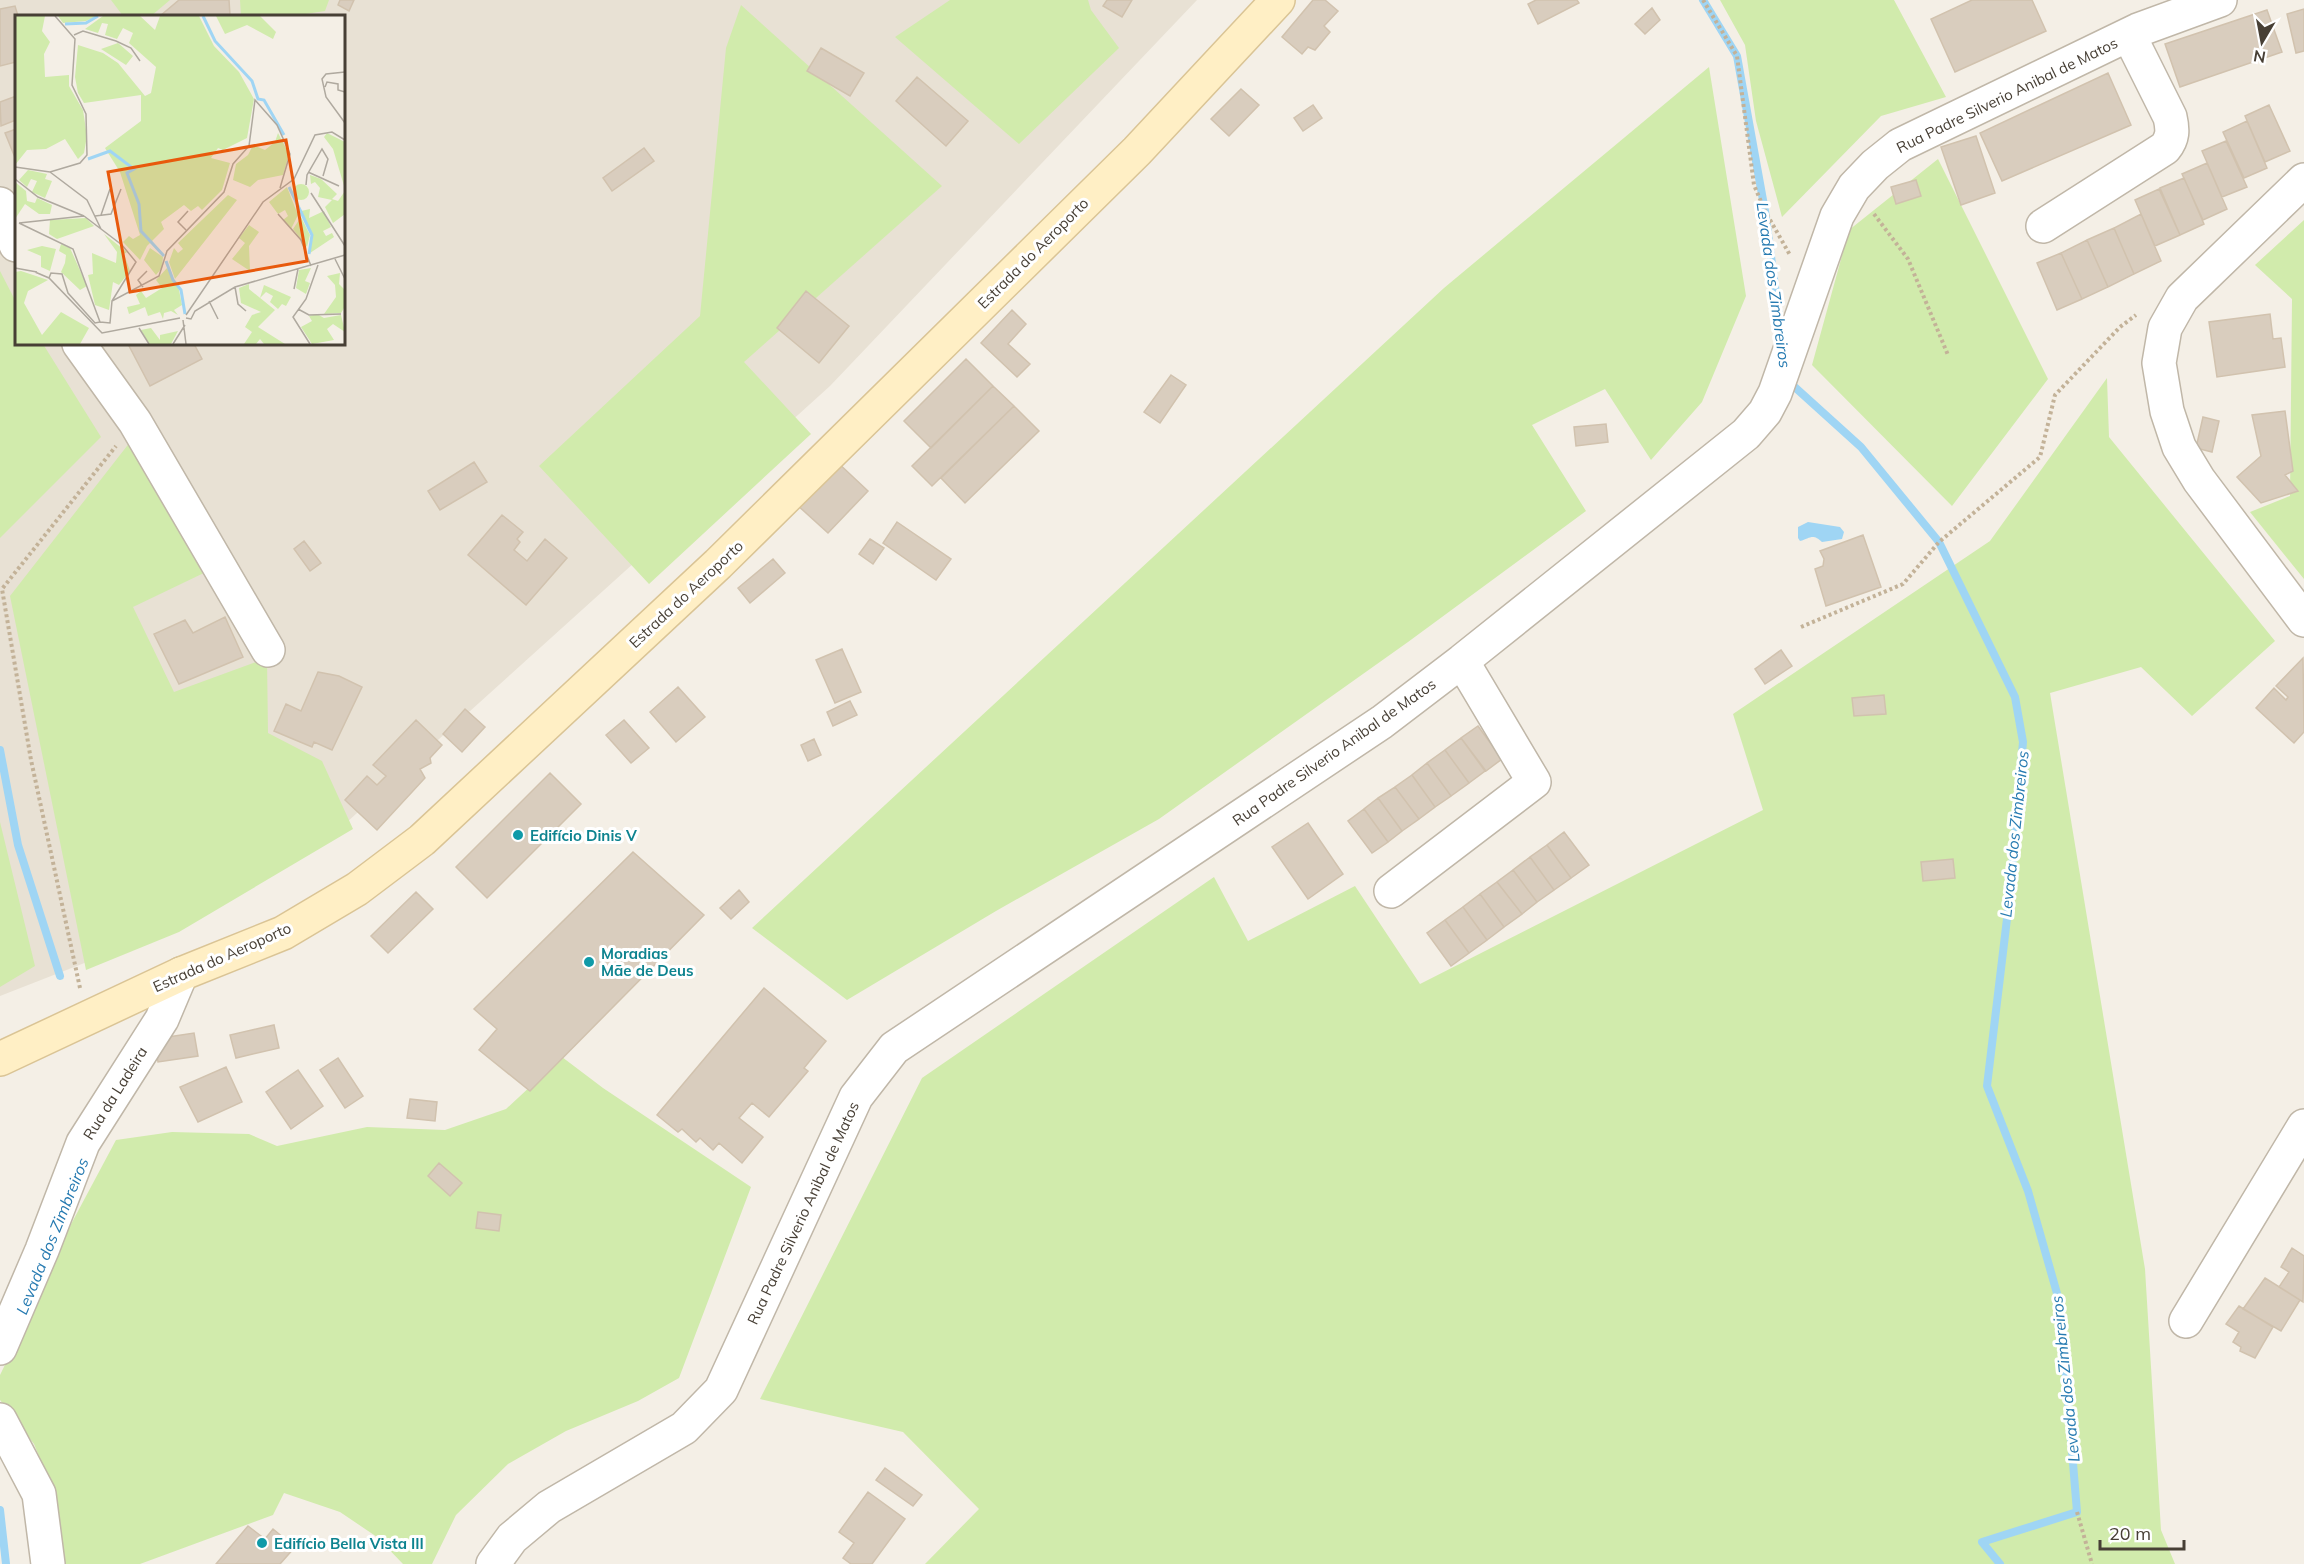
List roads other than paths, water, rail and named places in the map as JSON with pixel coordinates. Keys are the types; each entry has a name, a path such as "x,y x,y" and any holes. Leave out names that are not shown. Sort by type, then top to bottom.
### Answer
{"main road":[{"name":"Estrada do Aeroporto","path":"0,1059 181,975 283,933 357,889 422,840 718,564 1137,151 1278,0"}],"street":[{"name":"Rua Padre Silverio Anibal de Matos","path":"493,1564 512,1538 549,1507 684,1428 722,1390 856,1097 894,1048 1382,722 1462,661 1746,434 1765,412 1775,393 1837,216 1854,187 1875,165 1900,145 2129,35 2220,0"},
{"path":"2043,226 2165,148 2172,140 2170,117 2129,35"},
{"path":"2304,180 2182,298 2165,328 2159,363 2167,411 2179,447 2199,480 2304,620"},
{"path":"0,204 15,242"},
{"path":"80,345 135,422 268,650"},
{"path":"1391,891 1534,782 1462,661"},
{"name":"Rua da Ladeira","path":"0,1348 42,1250 83,1143 162,1019 181,975"},
{"path":"2186,1321 2304,1126"},
{"path":"0,1420 39,1494 48,1564"}],"water":[{"path":"1808,522 1840,527 1844,532 1842,539 1822,542 1811,537 1800,541 1798,527"}],"waterway":[{"name":"Levada dos Zimbreiros","path":"1703,0 1737,56 1765,211 1782,339"},
{"name":"Levada dos Zimbreiros","path":"1788,381 1861,447 1939,542 2015,697 2023,742 2009,902 1987,1086 2028,1191 2060,1304 2077,1512 1982,1542 2000,1564"},
{"name":"Levada dos Zimbreiros","path":"0,750 18,845 60,976"},
{"name":"Levada dos Zimbreiros","path":"0,1510 6,1564"}],"place":[{"name":"Edifício Dinis V","path":"518,835"},
{"name":"Moradias Mãe de Deus","path":"589,962"},
{"name":"Edifício Bella Vista III","path":"262,1543"}]}
